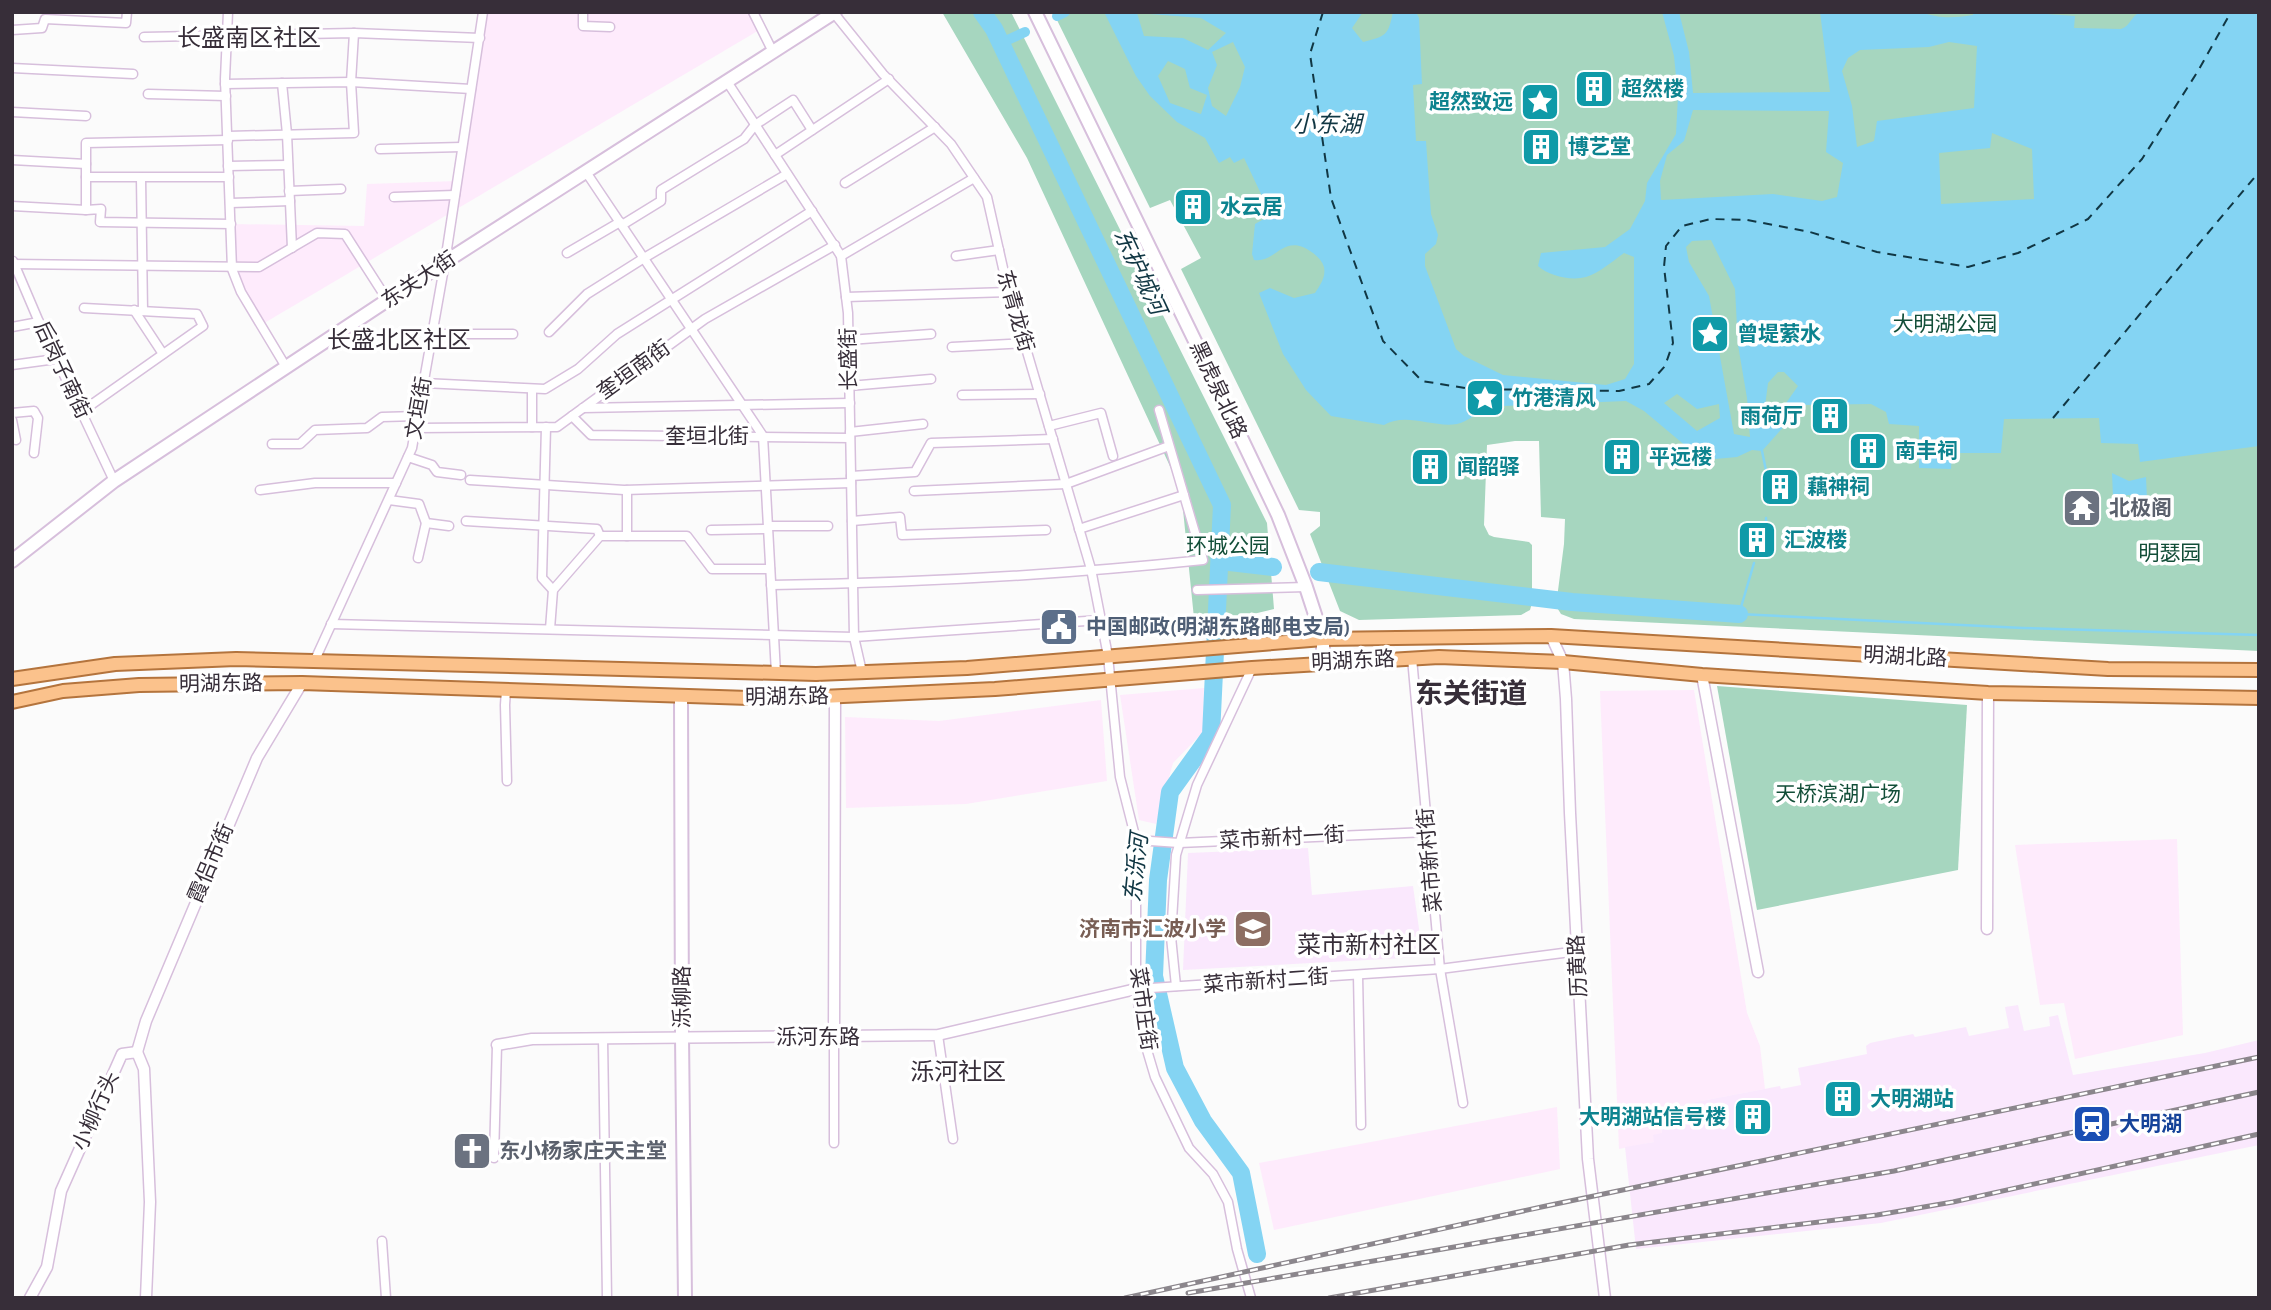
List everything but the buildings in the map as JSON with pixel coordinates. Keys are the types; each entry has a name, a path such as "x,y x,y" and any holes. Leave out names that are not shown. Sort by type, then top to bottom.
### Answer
{"main road":[{"name":"东关大街","path":"12,561 114,481 445,262 834,12"},
{"name":"黑虎泉北路","path":"1035,12 1278,515 1323,639 1322,663"},
{"name":"明湖东路","path":"12,679 115,664 236,659 776,673 862,672 967,668 1323,639 1551,636"},
{"name":"明湖北路","path":"1551,636 2108,669 2259,670"},
{"name":"明湖东路","path":"12,702 63,691 139,685 302,683 778,699 995,689 1412,658 1563,662"},
{"name":"明湖北路","path":"1563,662 1702,675 1988,693 2259,698"},
{"name":"泺柳路","path":"681,696 685,1298"}],"street":[{"path":"12,30 41,28 46,19 126,23 127,12"},
{"path":"228,12 225,84 232,265 240,292 286,367"},
{"name":"文垣街","path":"314,662 412,448 445,262 483,12"},
{"path":"583,12 583,26 610,27"},
{"path":"753,12 773,52"},
{"name":"东青龙街","path":"834,12 889,79 951,144 987,197 1009,292 1091,572 1108,656"},
{"path":"86,210 86,143 354,133 351,82 354,33"},
{"path":"144,37 354,33 480,38"},
{"path":"12,68 133,74"},
{"path":"775,155 889,79"},
{"name":"长盛街","path":"726,80 841,256 849,340 854,637 862,672"},
{"path":"225,84 351,82 471,89"},
{"path":"282,83 292,248"},
{"path":"148,94 226,96"},
{"path":"567,253 661,201 661,190 744,139 755,125 793,100 813,130"},
{"path":"12,112 86,116"},
{"path":"845,183 935,127"},
{"path":"380,149 462,147"},
{"path":"12,160 86,164"},
{"path":"228,166 288,165"},
{"path":"586,172 763,436 776,673"},
{"path":"549,332 587,295 643,258 787,174"},
{"path":"86,177 229,177"},
{"path":"141,178 138,310 163,354"},
{"path":"841,256 974,178"},
{"path":"289,191 341,189"},
{"path":"394,197 455,195"},
{"path":"230,204 290,201"},
{"path":"12,206 100,209 100,222 231,224"},
{"path":"424,383 545,389 578,369 617,334 811,211"},
{"path":"13,262 259,267 317,233 345,234 388,301"},
{"name":"奎垣南街","path":"416,428 557,427 705,319 835,245"},
{"path":"956,256 999,250"},
{"name":"后岗子南街","path":"13,262 114,481"},
{"path":"846,297 1009,292"},
{"path":"81,412 203,326 197,314 83,307"},
{"path":"12,327 39,322"},
{"path":"432,334 513,334"},
{"path":"849,340 931,334"},
{"path":"952,347 1025,343"},
{"path":"12,365 57,359"},
{"path":"849,386 931,379"},
{"path":"532,388 532,427"},
{"path":"962,395 1040,394"},
{"path":"582,408 850,403"},
{"path":"771,585 854,584 1091,572 1203,560 1159,410"},
{"path":"12,413 34,411 38,418 34,453"},
{"path":"1049,426 1101,413 1113,456"},
{"path":"272,444 300,444 315,430 367,428 382,417 418,416"},
{"name":"奎垣北街","path":"572,416 591,435 850,435 923,424"},
{"path":"12,420 16,440"},
{"path":"546,427 542,578 553,590"},
{"path":"408,457 432,465 437,472 465,477 626,490 766,486 915,472 931,443 1053,439"},
{"path":"914,491 1066,484 1170,446"},
{"path":"261,490 315,484 396,483"},
{"path":"626,490 627,536"},
{"path":"1079,529 1184,495"},
{"path":"388,499 419,504 426,523 418,558"},
{"path":"852,521 900,517 902,535 1046,530"},
{"path":"466,521 597,529 600,536"},
{"path":"426,523 449,526"},
{"path":"711,530 828,526"},
{"path":"550,629 553,590 600,536 687,536 712,569 770,569"},
{"path":"1197,590 1306,587"},
{"path":"331,624 854,637 1101,620"},
{"name":"历黄路","path":"1551,636 1563,662 1588,1159 1605,1298"},
{"name":"菜市庄街","path":"1108,656 1120,777 1140,840 1136,989 1144,1041 1155,1077 1189,1148 1213,1174 1228,1202 1237,1249 1251,1298"},
{"name":"菜市新村街","path":"1412,658 1440,970 1463,1103"},
{"path":"1176,986 1171,937 1176,843 1197,785 1251,668"},
{"path":"1702,675 1758,972"},
{"name":"霞侣市街","path":"137,1052 156,996 257,758 302,683"},
{"path":"506,690 507,781"},
{"path":"1987,929 1988,693"},
{"path":"834,1143 835,696"},
{"name":"菜市新村一街","path":"1140,840 1176,843 1427,832"},
{"name":"菜市新村二街","path":"1136,989 1440,970 1563,953"},
{"path":"1358,975 1362,1125"},
{"name":"泺河东路","path":"496,1045 532,1039 938,1035 1136,989"},
{"path":"938,1035 953,1139"},
{"path":"603,1038 607,1298"},
{"path":"494,1158 496,1045"},
{"name":"小柳行头","path":"30,1298 47,1266 61,1191 121,1054 137,1052 144,1069 149,1202 146,1298"},
{"path":"382,1241 386,1298"}],"shaded area":[{"path":"482,12 755,12 761,29 261,325 232,269 231,224 364,226 367,184 457,181"},
{"path":"1204,688 1203,732 1173,763 1156,824 1139,820 1120,695"},
{"path":"1694,690 1747,1013 1760,1046 1765,1089 1659,1109 1662,1133 1654,1142 1619,1149 1600,691"},
{"path":"1101,700 1107,781 966,804 846,808 845,717 939,721"},
{"path":"2177,839 2183,1035 2075,1059 2064,1003 2040,1005 2015,845"},
{"name":"济南市汇波小学","path":"1308,848 1312,895 1413,886 1423,957 1183,970 1188,853"},
{"name":"大明湖站","path":"2018,1005 2024,1031 2050,1026 2049,1017 2058,1015 2073,1075 2205,1053 2259,1040 2259,1145 1881,1223 1636,1249 1625,1147 1654,1142 1653,1135 1662,1133 1659,1109 1780,1086 1781,1089 1801,1085 1798,1068 1867,1054 1866,1046 1870,1043 1966,1027 1969,1036 2009,1028 2005,1007"},
{"path":"1557,1107 1560,1169 1274,1230 1259,1163"}],"green space":[{"name":"环城公园","path":"942,12 1011,12 1267,523 1274,609 1195,628 1181,490 1027,158"},
{"name":"大明湖公园","path":"1053,12 2259,12 2259,651 1574,619 1561,614 1556,606 1565,519 1541,517 1539,441 1487,445 1484,525 1489,535 1529,542 1532,545 1530,610 1521,615 1359,620 1340,611 1310,534 1320,526 1320,512 1299,510 1181,269 1201,258 1170,200 1150,208"},
{"name":"天桥滨湖广场","path":"1717,686 1967,705 1958,870 1757,910"}],"water":[{"name":"小东湖","path":"1104,12 1363,12 1352,28 1363,42 1385,34 1393,12 1416,12 1419,18 1422,84 1413,85 1416,141 1426,141 1431,214 1438,235 1436,244 1425,254 1425,266 1456,349 1464,356 1503,375 1606,385 1625,379 1634,364 1634,257 1624,253 1596,273 1580,278 1554,275 1538,266 1541,253 1605,247 1630,229 1645,201 1647,183 1676,134 1678,96 1674,56 1662,12 1679,12 1689,52 1693,93 1830,92 1820,12 1921,12 1934,16 1959,17 1973,15 1973,12 2017,12 2075,16 2074,28 2121,29 2141,12 2259,12 2259,446 2140,462 2138,444 2101,443 2099,418 2004,419 2001,453 1952,453 1951,469 1919,468 1919,426 1889,424 1886,412 1871,404 1803,405 1762,451 1752,450 1737,457 1715,459 1687,447 1644,411 1626,401 1496,407 1461,423 1448,425 1401,420 1384,425 1331,416 1306,390 1283,354 1259,293 1270,288 1294,298 1315,293 1324,275 1322,262 1310,251 1293,245 1268,258 1254,260 1252,254 1255,224 1271,215 1244,158 1234,163 1230,157 1219,163 1205,138 1177,122 1150,96 1136,76","holes":["1137,13 1201,18 1226,33 1208,50 1183,38 1144,36","1233,42 1245,67 1240,87 1226,116 1212,106 1208,88 1217,65 1212,52","1949,42 1977,46 1974,108 1877,121 1874,141 1857,147 1852,106 1842,71 1848,58 1860,50 1929,47","1168,61 1185,69 1190,88 1207,95 1201,114 1170,103 1158,76","1693,110 1829,111 1826,152 1843,163 1837,197 1822,201 1773,194 1661,200 1660,181 1667,155 1684,141","1992,133 2032,149 2034,199 1941,204 1939,153 1990,148","1711,240 1735,289 1738,345 1750,437 1734,434 1709,296 1689,262 1686,247 1692,241","1778,372 1784,372 1798,386 1777,416 1764,414 1768,383","1677,394 1697,409 1719,404 1720,418 1697,431 1664,403"]},
{"path":"2112,473 2129,481 2146,477 2147,499 2129,495 2113,497"}],"waterway":[{"name":"东泺河","path":"982,12 994,29 1222,505 1211,735 1170,792 1158,880 1154,976 1175,1068 1203,1121 1241,1173 1257,1254"},
{"path":"1057,16 1065,12"},
{"path":"1001,43 1025,32"},
{"path":"1762,451 1768,480 1767,503"},
{"path":"1757,553 1764,528"},
{"path":"1221,561 1273,567"},
{"path":"1754,563 1739,614 2023,628 2259,635"},
{"path":"1319,572 1572,602 1739,614"}],"ferry route":[{"path":"1323,12 1310,54 1331,198 1383,341 1422,381 1471,389 1619,391 1649,384 1665,366 1673,343 1664,267 1666,246 1682,226 1711,219 1747,220 1810,232 1877,252 1968,267 2018,253 2088,219 2142,159 2198,71 2231,12"},
{"path":"2053,418 2259,172"}],"railway":[{"path":"1125,1298 1546,1206 2259,1057"},
{"path":"1188,1293 1894,1171 2259,1092"},
{"path":"1329,1298 1629,1245 1877,1215 1953,1202 2259,1134"}],"place":[{"name":"超然楼","path":"1594,89"},
{"name":"超然致远","path":"1540,102"},
{"name":"博艺堂","path":"1541,147"},
{"name":"水云居","path":"1193,207"},
{"name":"曾堤萦水","path":"1710,334"},
{"name":"竹港清风","path":"1485,398"},
{"name":"雨荷厅","path":"1830,416"},
{"name":"南丰祠","path":"1868,451"},
{"name":"平远楼","path":"1622,457"},
{"name":"闻韶驿","path":"1430,467"},
{"name":"藕神祠","path":"1780,487"},
{"name":"北极阁","path":"2082,508"},
{"name":"汇波楼","path":"1757,540"},
{"name":"中国邮政(明湖东路邮电支局)","path":"1059,627"},
{"name":"济南市汇波小学","path":"1253,929"},
{"name":"大明湖站","path":"1843,1099"},
{"name":"大明湖站信号楼","path":"1753,1117"},
{"name":"大明湖","path":"2092,1124"},
{"name":"东小杨家庄天主堂","path":"472,1151"}],"district":[{"name":"长盛南区社区","path":"249,39"},
{"name":"长盛北区社区","path":"399,341"},
{"name":"东关街道","path":"1471,695"},
{"name":"菜市新村社区","path":"1369,946"},
{"name":"泺河社区","path":"958,1073"}],"water label":[{"name":"东护城河","path":"1139,272"}],"park label":[{"name":"明瑟园","path":"2170,553"}]}
